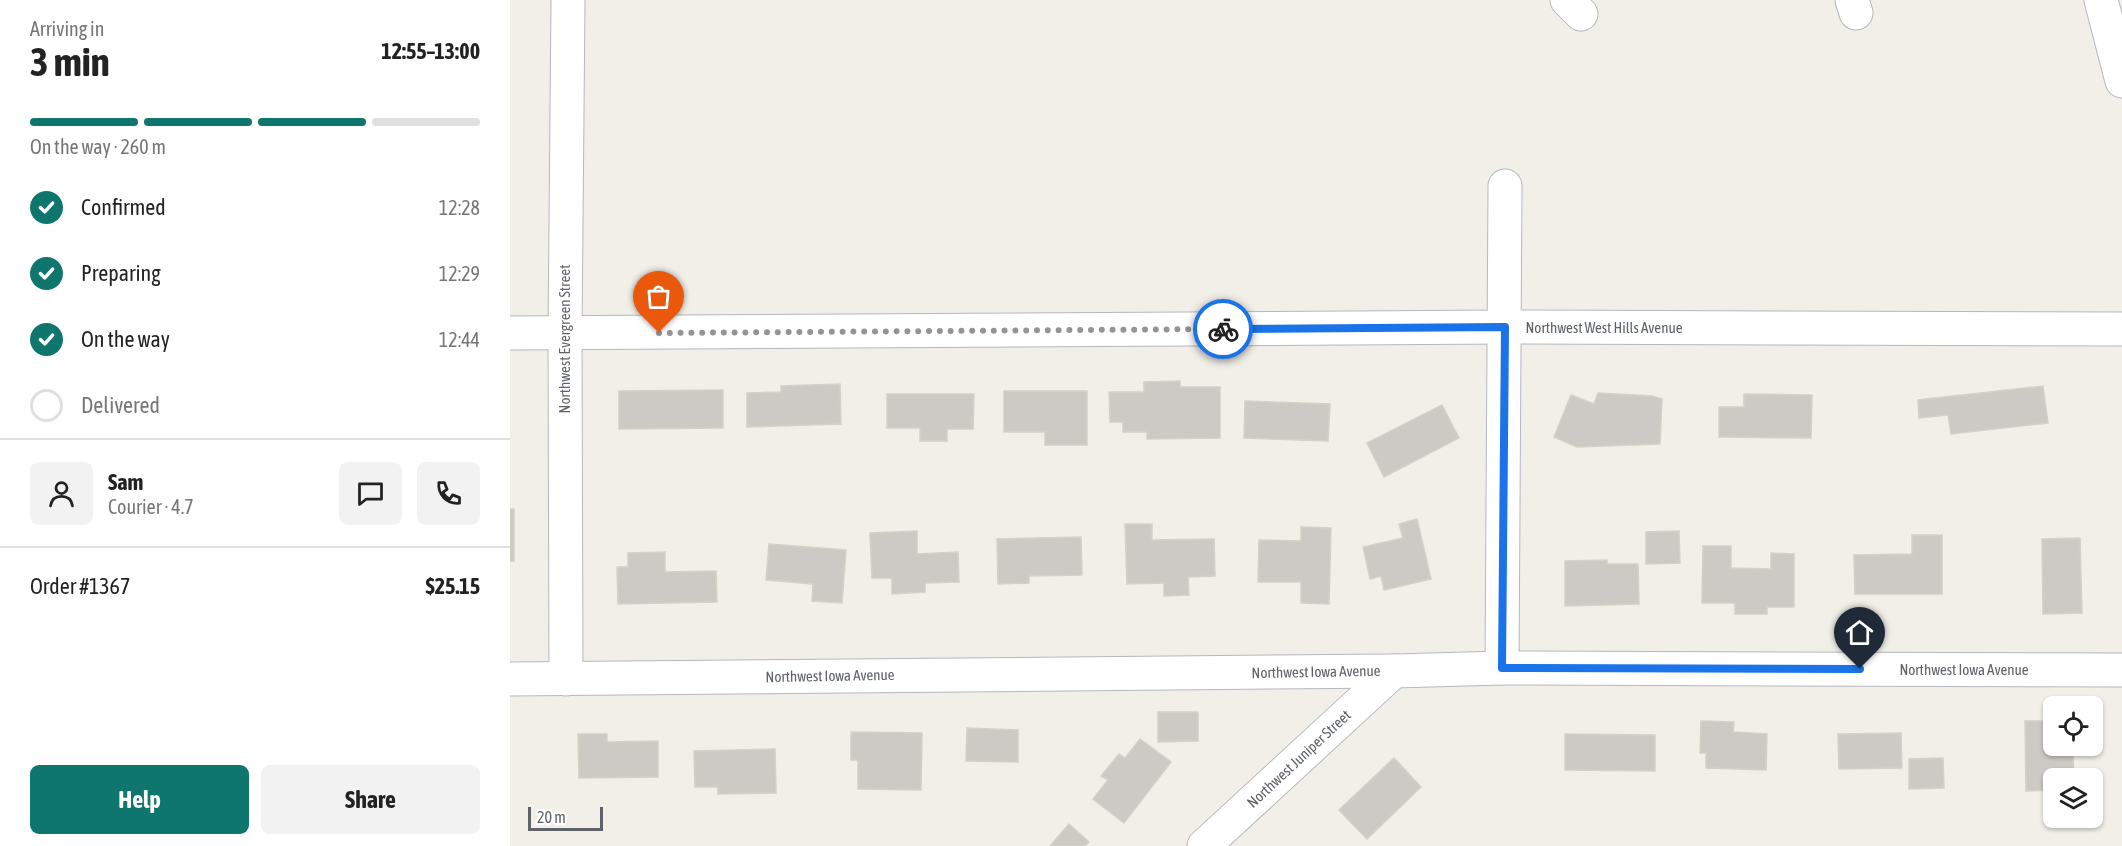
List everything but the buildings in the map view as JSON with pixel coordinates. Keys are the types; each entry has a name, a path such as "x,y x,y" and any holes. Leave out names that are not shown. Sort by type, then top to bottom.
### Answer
{"street":[{"name":"Northwest Evergreen Street","path":"566,679 565,334 568,0"},
{"path":"2101,0 2122,81"},
{"path":"1502,668 1505,186"},
{"name":"Northwest West Hills Avenue","path":"510,333 1505,327 2122,329"},
{"name":"Northwest Iowa Avenue","path":"510,679 1394,671 1502,668 2122,670"},
{"name":"Northwest Juniper Street","path":"1204,846 1394,671"}],"way so far":[{"path":"659,333 1223,329"}],"route":[{"path":"1223,329 1505,327 1502,668 1860,669"}]}
